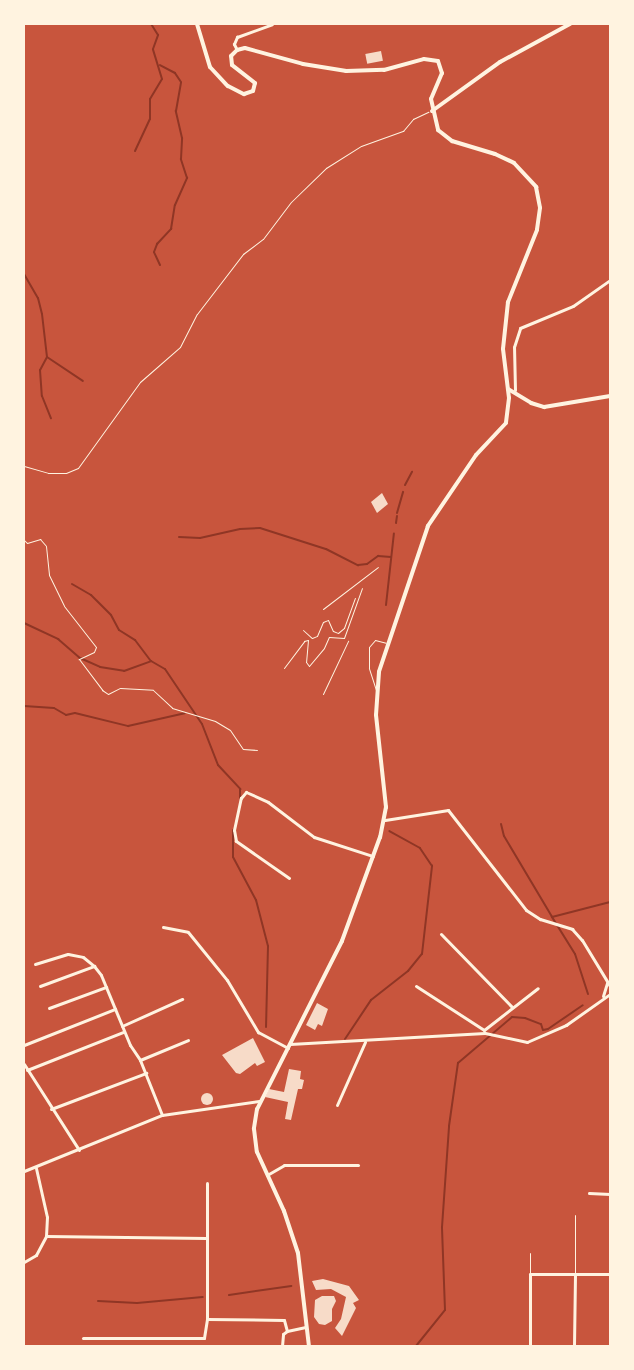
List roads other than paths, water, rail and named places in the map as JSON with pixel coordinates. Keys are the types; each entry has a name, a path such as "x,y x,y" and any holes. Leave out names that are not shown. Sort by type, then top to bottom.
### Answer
{"street":[{"path":"196,24 210,67 216,77 238,91 248,94 255,83 232,65 231,56 236,50 245,48 303,64 346,71 384,70 432,58 442,65 442,71 431,99 432,111 438,130 444,137 514,163 530,178 539,196 537,230 507,310 504,349 508,389 507,416 502,430 476,455 428,526 410,587 387,644 376,690 384,820 373,856 351,921 289,1046 259,1101 255,1139 298,1253 309,1346"},
{"path":"236,50 234,44 237,36 272,24"},
{"path":"432,111 500,62 570,24"},
{"path":"515,390 514,347 520,328 573,306 610,280"},
{"path":"508,389 515,390 526,401 544,407 610,396"},
{"path":"289,878 236,841 234,830 242,798 246,792 268,802 314,837 373,856"},
{"path":"384,820 448,810 526,910 549,922 560,923 572,929 582,940 609,984 603,996"},
{"path":"163,927 188,932 227,980 258,1032 289,1046 486,1032 512,1007 538,988"},
{"path":"441,934 512,1007"},
{"path":"35,964 68,954 83,957 94,966 106,987 123,1032 146,1073 162,1115"},
{"path":"40,986 94,966"},
{"path":"416,986 486,1032 522,1041 537,1039 566,1025 603,996 610,994"},
{"path":"49,1008 106,987"},
{"path":"122,1026 182,999"},
{"path":"24,1045 114,1008"},
{"path":"27,1070 123,1032"},
{"path":"140,1060 188,1040"},
{"path":"337,1105 365,1041"},
{"path":"24,1064 51,1109 80,1150"},
{"path":"51,1109 146,1073"},
{"path":"24,1171 36,1168 162,1115 195,1112 259,1101"},
{"path":"267,1175 284,1165 358,1165"},
{"path":"24,1262 36,1254 46,1236 47,1216 36,1168"},
{"path":"83,1338 204,1338 207,1319 207,1183"},
{"path":"589,1194 610,1194"},
{"path":"46,1236 206,1238"},
{"path":"530,1346 530,1274 610,1274"},
{"path":"574,1346 575,1274"},
{"path":"207,1319 284,1320 287,1331"},
{"path":"282,1346 283,1334 287,1331 306,1327"}],"lane":[{"path":"376,690 369,668 369,647 375,640 387,644"},
{"path":"575,1215 575,1274"},
{"path":"530,1253 530,1274"}],"waterway":[{"path":"135,151 150,119 150,99 162,79 153,49 158,35 151,24"},
{"path":"160,65 175,73 181,82 176,111 182,138 181,159 187,178 175,205 171,229 157,244 154,252 160,265"},
{"path":"24,274 38,298 42,314 47,357 40,370 42,396 51,418"},
{"path":"47,357 83,381"},
{"path":"405,485 412,472"},
{"path":"397,513 403,492"},
{"path":"396,523 397,516"},
{"path":"179,537 200,538 240,529 260,528 326,549 358,565 367,564 378,556 391,557"},
{"path":"386,605 394,533"},
{"path":"72,584 91,595 111,615 119,630 135,640 151,661 165,669 202,724 218,765 240,789 240,798"},
{"path":"24,623 58,639 80,658 100,667 124,671 151,661"},
{"path":"24,706 54,708 66,715 75,713 128,726 185,713"},
{"path":"501,824 504,836 552,917"},
{"path":"233,830 233,857 256,900 268,946 266,1027"},
{"path":"345,1039 371,1000 408,971 422,954 432,866 420,848 389,831"},
{"path":"588,994 575,954 552,917 610,902"},
{"path":"416,1346 445,1310 442,1227 449,1126 458,1063 512,1017 525,1018 541,1024 543,1030 548,1029 583,1005"},
{"path":"229,1295 291,1286"},
{"path":"98,1301 137,1303 203,1297"}]}
